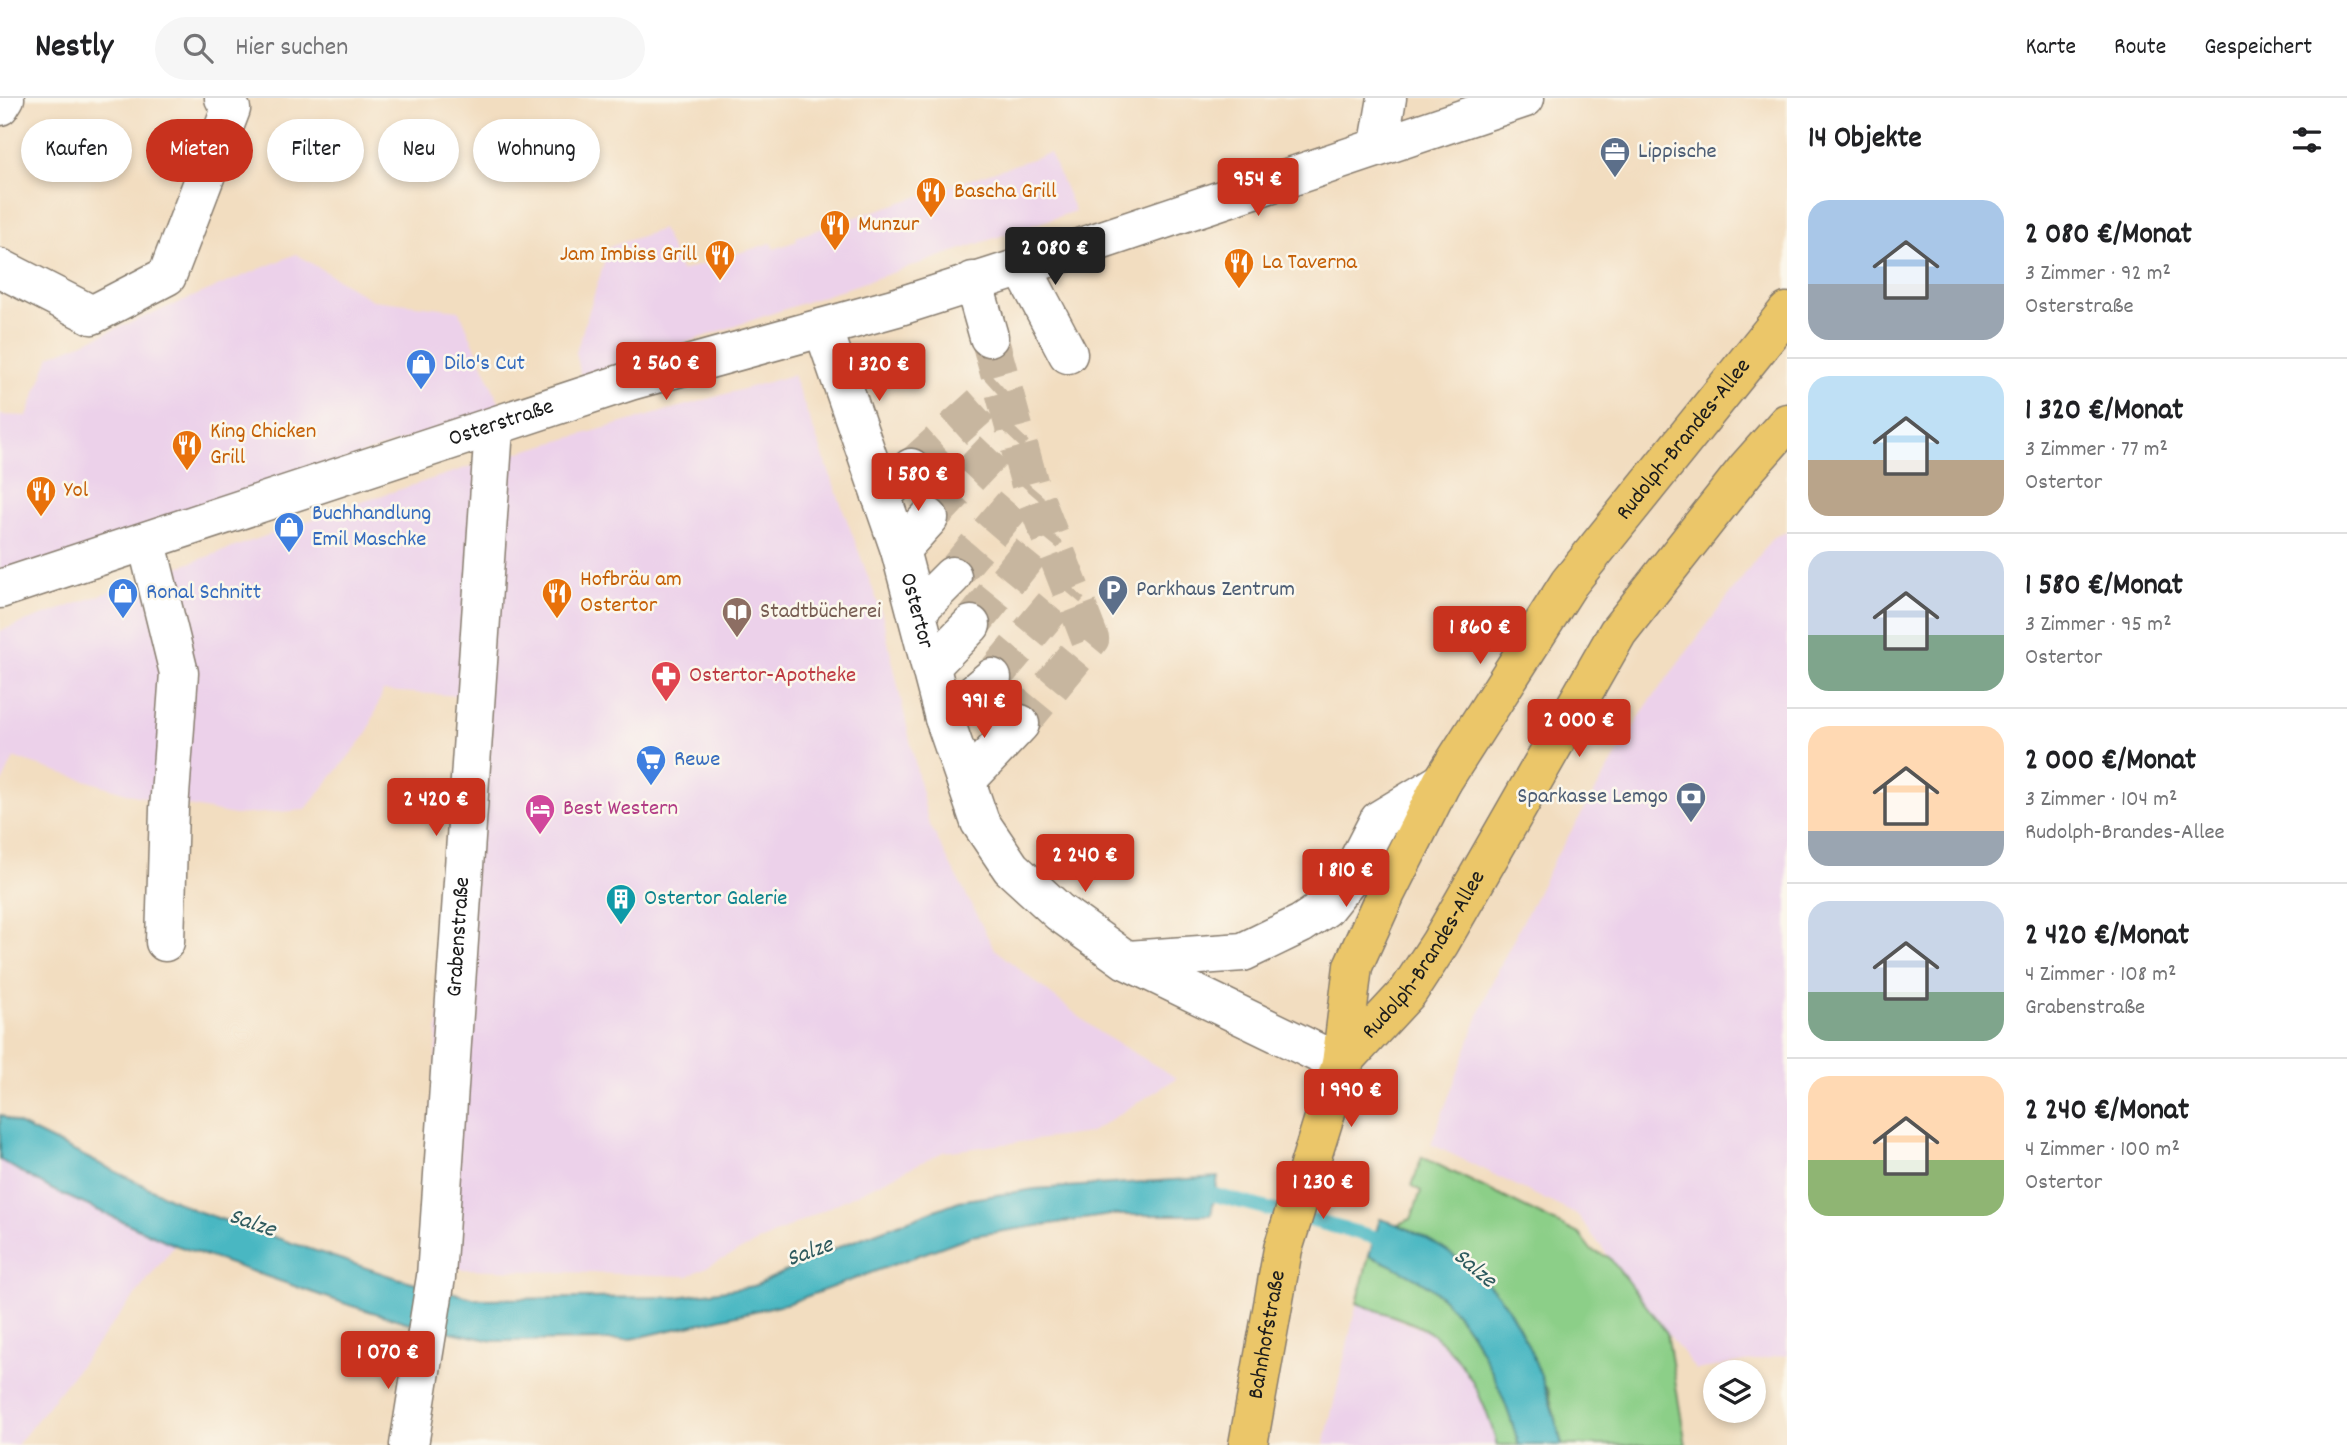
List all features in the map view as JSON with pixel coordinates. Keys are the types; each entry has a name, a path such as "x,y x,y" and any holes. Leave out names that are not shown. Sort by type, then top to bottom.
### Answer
{"main road":[{"name":"Rudolph-Brandes-Allee","path":"1341,1063 1353,966 1442,782 1569,583 1785,317"},
{"name":"Rudolph-Brandes-Allee","path":"1341,1063 1408,992 1440,943 1618,632 1748,467 1787,423"},
{"name":"Bahnhofstraße","path":"1248,1445 1283,1249 1341,1063"}],"street":[{"path":"0,106 5,98"},
{"path":"0,268 92,315 167,276 231,109 224,98"},
{"path":"1379,144 1387,98"},
{"name":"Osterstraße","path":"0,589 630,381 823,328 1022,267 1379,144 1525,98"},
{"path":"1022,267 1068,354"},
{"path":"973,281 989,337"},
{"name":"Ostertor","path":"823,328 900,550 918,610 944,718 980,822 1011,868 1059,912 1126,960 1341,1063"},
{"name":"Grabenstraße","path":"409,1445 436,1277 494,428"},
{"path":"881,496 911,468"},
{"path":"900,550 929,518"},
{"path":"146,543 179,673 169,809 166,942"},
{"path":"918,610 952,576"},
{"path":"932,665 971,625"},
{"path":"944,718 992,678"},
{"path":"967,782 1020,724"},
{"path":"1126,960 1243,952 1301,924 1325,908 1349,878 1380,820 1442,782"}],"shaded area":[{"path":"1050,153 1075,211 581,378 576,352 609,247 662,229 681,271 771,243 774,249 797,241 796,237"},
{"path":"296,254 372,300 459,310 501,407 0,578 0,415 27,416 50,356"},
{"path":"793,375 882,614 928,821 994,949 1100,1033 1177,1078 1089,1133 943,1152 688,1276 462,1269 421,1239 464,696 383,691 367,734 305,810 234,815 133,795 14,758 0,787 0,631 355,504 481,463"},
{"path":"1787,532 1787,1355 1757,1360 1703,1360 1703,1369 1696,1370 1577,1215 1431,1144 1490,986 1554,860 1647,705 1773,537"},
{"path":"0,1160 53,1190 175,1245 17,1445 0,1445"},
{"path":"1357,1303 1431,1333 1466,1368 1492,1424 1497,1445 1324,1445"}],"green space":[{"path":"1422,1157 1579,1234 1592,1251 1609,1257 1667,1333 1686,1445 1562,1445 1548,1390 1429,1240 1398,1224 1411,1219 1421,1191 1412,1186"},
{"path":"1369,1255 1424,1283 1447,1303 1462,1321 1496,1381 1519,1445 1497,1445 1474,1384 1455,1357 1432,1334 1416,1325 1357,1303"}],"water":[{"path":"0,1115 194,1210 393,1277 477,1299 678,1297 754,1286 843,1245 959,1201 1035,1189 1218,1177 1211,1215 1110,1215 971,1236 789,1303 627,1340 493,1341 409,1323 352,1306 175,1245 53,1190 0,1160"},
{"path":"1380,1219 1415,1233 1452,1254 1499,1296 1534,1359 1562,1445 1519,1445 1496,1381 1462,1321 1447,1303 1424,1283 1369,1255"}],"waterway":[{"name":"Salze","path":"1198,1196 1215,1195 1374,1237 1391,1245"}],"tunnel":[{"path":"989,337 1030,485 1090,639 1020,724"},
{"path":"911,468 1002,386"},
{"path":"929,518 1015,428"},
{"path":"952,576 1030,485"},
{"path":"971,625 1048,530"},
{"path":"992,678 1070,586"}],"place":[{"name":"Lippische","path":"1615,179"},
{"name":"Bascha Grill","path":"931,219"},
{"name":"Munzur","path":"835,252"},
{"name":"Jam Imbiss Grill","path":"720,282"},
{"name":"La Taverna","path":"1239,290"},
{"name":"Dilo's Cut","path":"421,391"},
{"name":"King Chicken Grill","path":"187,472"},
{"name":"Yol","path":"41,518"},
{"name":"Buchhandlung Emil Maschke","path":"289,554"},
{"name":"Parkhaus Zentrum","path":"1113,617"},
{"name":"Ronal Schnitt","path":"123,620"},
{"name":"Hofbräu am Ostertor","path":"557,620"},
{"name":"Stadtbücherei","path":"737,639"},
{"name":"Ostertor-Apotheke","path":"666,703"},
{"name":"Rewe","path":"651,787"},
{"name":"Sparkasse Lemgo","path":"1691,824"},
{"name":"Best Western","path":"540,836"},
{"name":"Ostertor Galerie","path":"621,926"}]}
